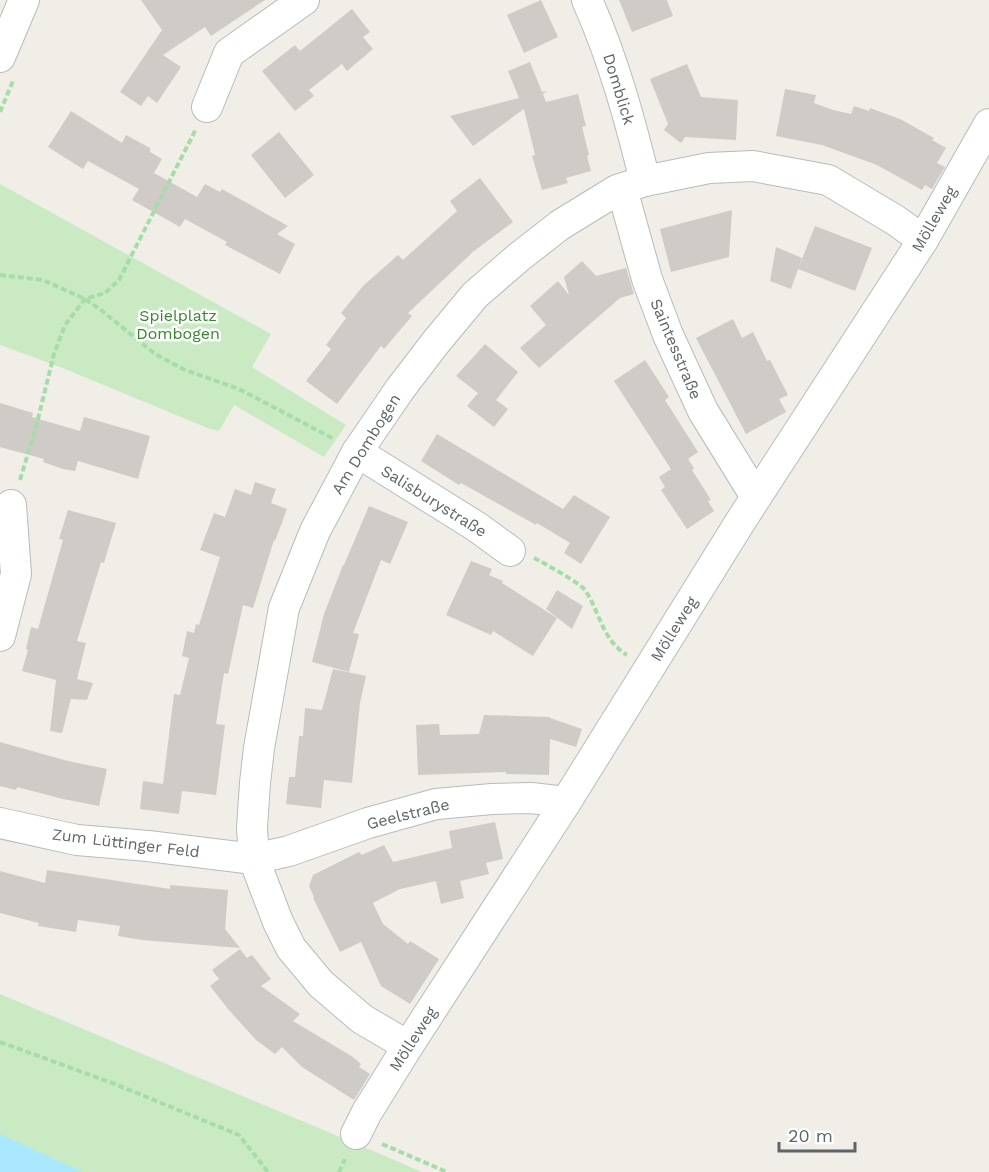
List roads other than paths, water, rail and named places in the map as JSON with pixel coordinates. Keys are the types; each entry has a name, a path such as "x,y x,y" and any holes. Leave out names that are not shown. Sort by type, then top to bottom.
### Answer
{"street":[{"path":"0,57 24,0"},
{"path":"207,107 229,53 304,0"},
{"name":"Domblick","path":"587,0 598,23 634,136 634,185"},
{"name":"Mölleweg","path":"356,1134 408,1046 566,802 756,497 923,240 989,123"},
{"name":"Am Dombogen","path":"408,1046 362,1019 321,984 291,948 278,922 254,859 252,828 256,771 284,608 315,531 357,452 400,389 475,295 560,225 617,190 709,168 753,166 828,180 895,220 923,240"},
{"name":"Saintesstraße","path":"634,185 647,279 668,335 703,411 756,497"},
{"name":"Salisburystraße","path":"357,452 477,526 510,551"},
{"path":"0,636 16,574 11,505"},
{"name":"Geelstraße","path":"254,859 289,851 368,823 436,804 531,798 566,802"},
{"name":"Zum Lüttinger Feld","path":"0,823 77,840 254,859"}],"water":[{"path":"0,1134 83,1172 0,1172"}],"park label":[{"name":"Spielplatz Dombogen","path":"178,324"}]}
